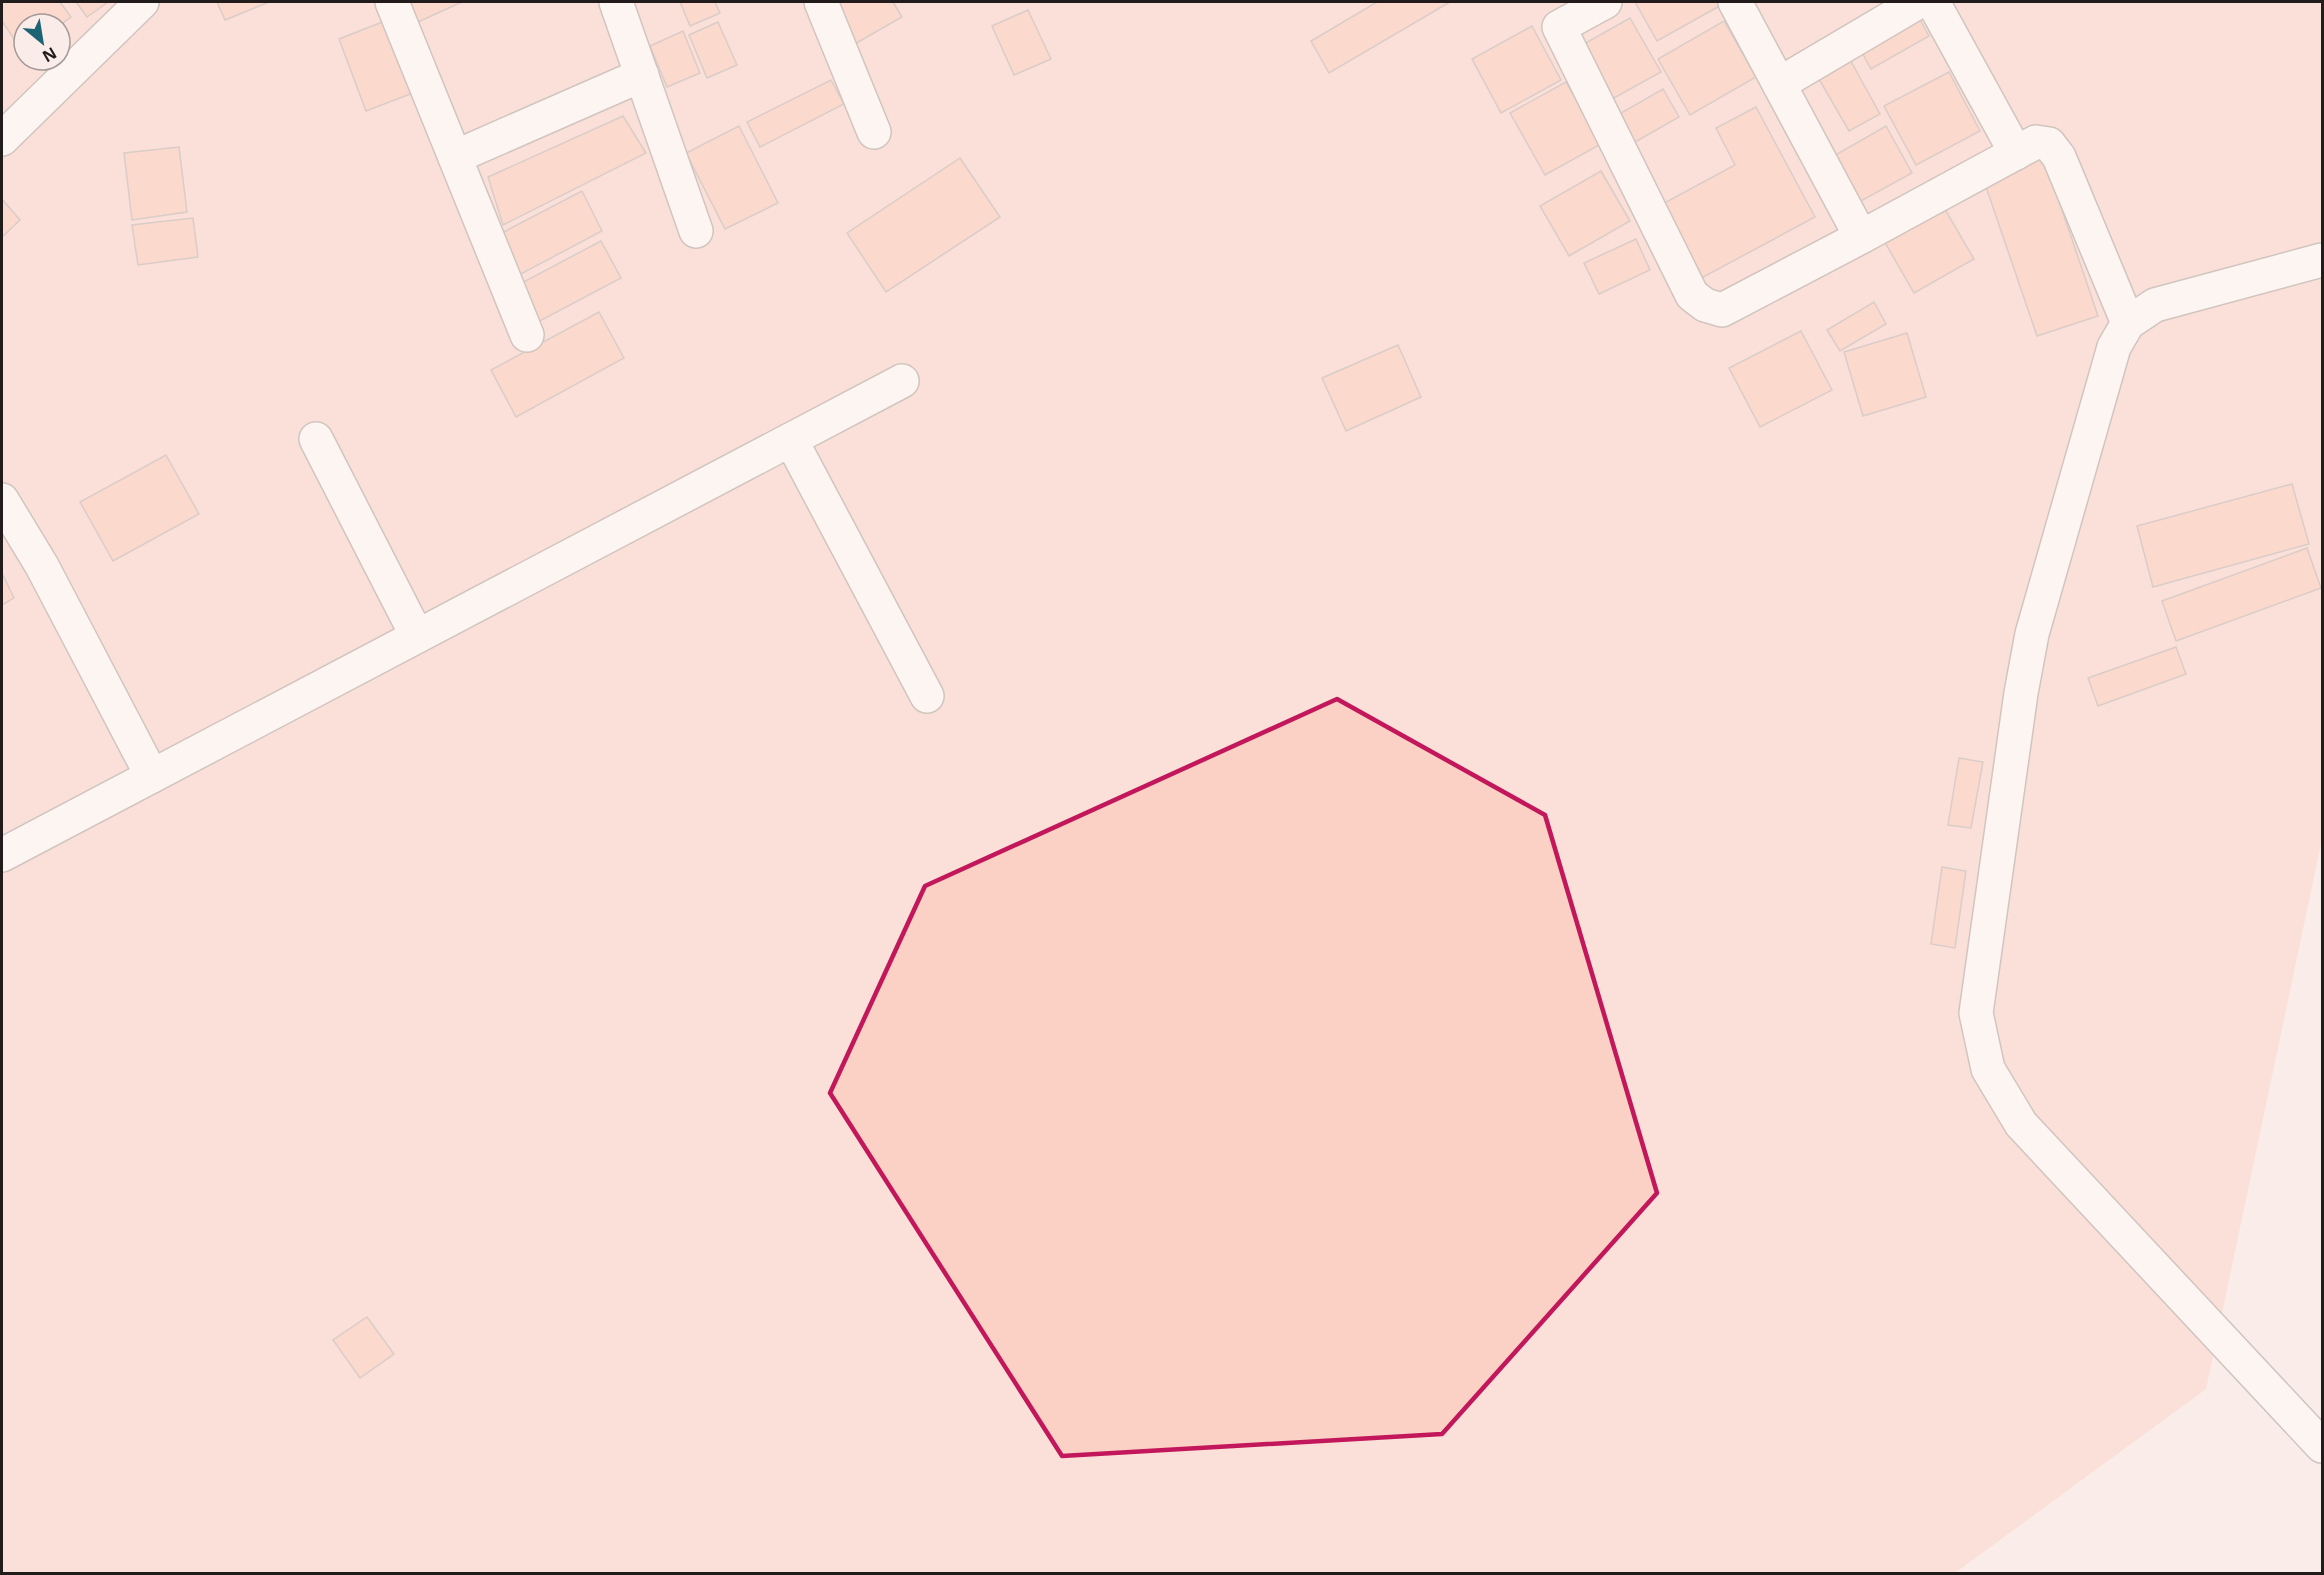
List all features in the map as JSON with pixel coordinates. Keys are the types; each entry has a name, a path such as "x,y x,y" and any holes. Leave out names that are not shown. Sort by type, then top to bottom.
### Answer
{"street":[{"path":"2,139 142,2"},
{"path":"392,2 527,335"},
{"path":"616,2 696,231"},
{"path":"821,2 874,132"},
{"path":"1605,2 1552,14 1692,295 1705,305 1722,310 2036,142 2049,144 2059,158 2128,323"},
{"path":"1735,2 1861,237"},
{"path":"1779,84 1918,2"},
{"path":"1933,2 2016,153"},
{"path":"455,157 642,75"},
{"path":"2322,260 2155,305 2128,323 2114,347 2032,634 2021,693 1976,1013 1988,1069 2021,1124 2322,1446"},
{"path":"2,855 902,381"},
{"path":"316,439 417,636"},
{"path":"791,440 927,696"},
{"path":"2,500 42,566 152,776"}],"highlighted area":[{"path":"1337,699 1545,815 1657,1193 1442,1434 1062,1456 830,1093 925,886"}],"shaded area":[{"path":"2,2 2322,2 2322,839 2206,1389 1955,1573 2,1574"}],"building":[{"path":"2,2 60,2 67,12 12,12 12,36 2,21"},
{"path":"76,2 108,2 87,17"},
{"path":"217,2 269,2 225,20"},
{"path":"408,2 462,2 418,22"},
{"path":"680,2 715,2 720,13 690,26"},
{"path":"827,2 893,2 902,17 853,45"},
{"path":"1377,2 1450,2 1329,73 1311,41"},
{"path":"1635,2 1725,2 1725,3 1657,41"},
{"path":"1028,10 1051,59 1014,75 992,26"},
{"path":"1918,16 1929,36 1871,69 1860,49"},
{"path":"1630,18 1661,72 1605,103 1575,49"},
{"path":"390,19 418,91 366,111 339,39"},
{"path":"1724,21 1756,77 1690,115 1658,59"},
{"path":"718,22 737,65 707,78 689,35"},
{"path":"1532,26 1561,80 1501,113 1472,59"},
{"path":"683,31 700,73 667,87 650,46"},
{"path":"1848,56 1880,114 1849,131 1816,74"},
{"path":"1949,72 1980,131 1916,165 1884,106"},
{"path":"831,80 844,104 760,147 747,122"},
{"path":"1566,82 1601,144 1545,175 1510,113"},
{"path":"1663,89 1679,117 1623,149 1607,121"},
{"path":"1756,107 1815,217 1694,282 1655,208 1735,165 1716,128"},
{"path":"623,116 646,153 503,225 488,177"},
{"path":"739,126 778,203 725,229 686,153"},
{"path":"1886,126 1912,173 1850,207 1825,161"},
{"path":"179,147 187,212 132,220 124,153"},
{"path":"2044,157 2098,316 2037,336 1983,178"},
{"path":"960,158 1000,217 886,292 847,233"},
{"path":"1601,171 1630,221 1569,256 1540,206"},
{"path":"582,191 602,231 517,276 496,236"},
{"path":"2,199 20,220 2,237"},
{"path":"1943,206 1974,259 1914,293 1883,239"},
{"path":"193,218 198,257 138,265 132,225"},
{"path":"1636,239 1650,270 1599,294 1584,263"},
{"path":"601,241 621,278 536,323 516,286"},
{"path":"1874,302 1886,324 1840,351 1827,330"},
{"path":"599,312 624,358 516,417 491,370"},
{"path":"1801,331 1832,390 1760,427 1729,368"},
{"path":"1907,333 1926,397 1863,416 1844,352"},
{"path":"1398,345 1421,397 1346,431 1322,378"},
{"path":"166,455 199,514 113,561 80,502"},
{"path":"2292,484 2309,544 2153,587 2137,526"},
{"path":"2307,548 2321,588 2176,641 2162,601"},
{"path":"2,573 14,598 2,605"},
{"path":"2176,647 2186,674 2098,706 2088,678"},
{"path":"1959,758 1983,762 1971,828 1948,825"},
{"path":"1942,867 1966,871 1955,948 1931,944"},
{"path":"367,1317 394,1354 360,1378 333,1340"}]}
